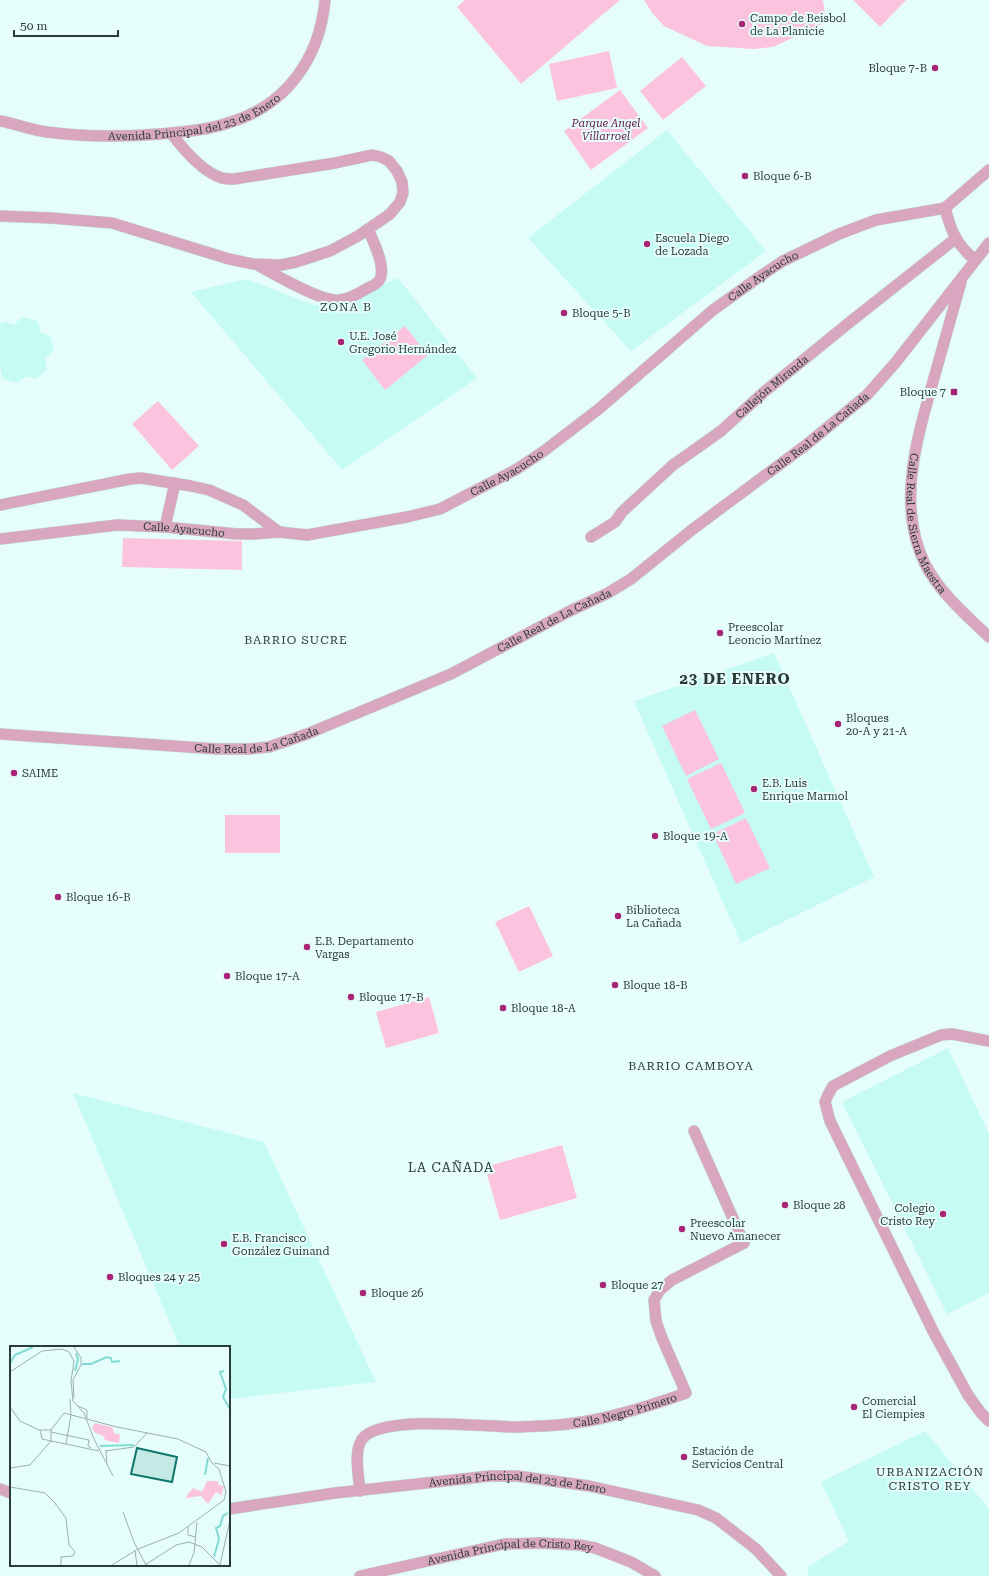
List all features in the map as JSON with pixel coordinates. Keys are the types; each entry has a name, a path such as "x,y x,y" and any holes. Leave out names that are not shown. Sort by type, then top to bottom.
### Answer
{"street":[{"name":"Avenida Principal del 23 de Enero","path":"0,121 47,132 122,137 170,133 210,127 246,117 281,95 294,82 308,58 323,19 325,0"},
{"path":"0,216 112,223 230,259 253,264 281,265 330,251 358,236 390,214 400,202 403,193 402,182 397,171 389,161 372,155 335,163 234,180 221,178 208,170 184,150 170,133"},
{"path":"975,260 960,246 955,239 945,208 989,170"},
{"name":"Calle Ayacucho","path":"0,539 117,525 165,527 237,534 279,532 307,535 331,532 426,513 456,502 517,469 544,451 600,408 713,310 783,261 839,234 876,220 945,208"},
{"path":"253,264 324,298 340,300 356,295 377,283 380,278 382,271 380,259 368,229"},
{"name":"Callejón Miranda","path":"591,537 615,522 622,512 673,465 721,431 764,392 955,239"},
{"name":"Calle Real de La Cañada","path":"0,734 217,749 249,749 269,747 307,734 451,674 608,593 626,582 693,529 806,445 867,395 896,362 989,243"},
{"name":"Calle Real de Sierra Maestra","path":"963,276 922,419 915,452 911,486 911,513 915,537 920,551 935,581 956,605 989,637"},
{"path":"0,506 130,479 142,478 209,490 243,504 279,532"},
{"path":"165,527 175,483"},
{"path":"989,1041 952,1034 941,1035 927,1040 890,1056 841,1081 834,1086 825,1102 830,1121 934,1333 968,1396 980,1413 989,1421"},
{"name":"Calle Negro Primero","path":"360,1491 357,1459 360,1442 364,1436 373,1431 386,1427 452,1423 521,1426 574,1423 598,1420 645,1407 686,1393 656,1321 654,1300 660,1290 672,1280 744,1243 694,1131"},
{"name":"Avenida Principal del 23 de Enero","path":"230,1509 335,1493 490,1476 517,1476 589,1486 698,1510 716,1518 756,1549 781,1576"},
{"path":"0,1489 10,1493"},
{"name":"Avenida Principal de Cristo Rey","path":"360,1576 504,1544 540,1543 574,1544 595,1548 631,1562 655,1576"}],"shaded area":[{"name":"Escuela Diego de Lozada","path":"667,130 766,251 631,351 528,238"},
{"name":"U.E. José Gregorio Hernández","path":"398,278 477,378 342,470 191,292 246,279 314,305 344,302"},
{"path":"22,317 38,321 41,333 50,336 54,350 45,359 47,370 36,379 26,376 18,383 3,379 0,368 0,324 5,321 14,325"},
{"name":"E.B. Luis Enrique Marmol","path":"774,653 874,877 741,943 634,701"},
{"name":"Colegio Cristo Rey","path":"948,1048 989,1134 989,1293 947,1314 842,1102"},
{"name":"E.B. Francisco González Guinand","path":"73,1093 264,1142 376,1382 230,1399 230,1346 180,1346"},
{"path":"925,1431 989,1509 989,1576 809,1576 807,1568 849,1541 821,1482"}],"green space":[{"path":"465,0 620,0 521,84 457,7"},
{"name":"Campo de Beisbol de La Planicie","path":"644,0 823,0 826,22 773,47 753,49 707,46 664,26 652,13"},
{"path":"853,0 906,0 880,27"},
{"path":"609,51 617,88 557,101 549,64"},
{"path":"682,57 706,86 663,120 640,91"},
{"name":"Parque Angel Villarroel","path":"620,90 648,128 591,170 564,131"},
{"path":"405,326 428,355 385,390 362,360"},
{"path":"158,401 199,446 172,470 132,424"},
{"path":"123,538 242,541 242,570 122,567"},
{"path":"695,710 719,759 686,776 662,726"},
{"path":"721,763 745,813 711,829 687,779"},
{"path":"225,815 280,815 280,853 225,853"},
{"path":"746,818 770,868 736,884 713,834"},
{"path":"529,906 553,956 519,972 495,922"},
{"path":"429,997 439,1033 386,1048 376,1012"},
{"path":"562,1145 577,1198 500,1220 485,1167"}],"place":[{"name":"Campo de Beisbol de La Planicie","path":"742,24"},
{"name":"Bloque 7-B","path":"935,68"},
{"name":"Bloque 6-B","path":"745,176"},
{"name":"Escuela Diego de Lozada","path":"647,244"},
{"name":"Bloque 5-B","path":"564,313"},
{"name":"U.E. José Gregorio Hernández","path":"341,342"},
{"name":"Bloque 7","path":"954,392"},
{"name":"Preescolar Leoncio Martínez","path":"720,633"},
{"name":"Bloques 20-A y 21-A","path":"838,724"},
{"name":"SAIME","path":"14,773"},
{"name":"E.B. Luis Enrique Marmol","path":"754,789"},
{"name":"Bloque 19-A","path":"655,836"},
{"name":"Bloque 16-B","path":"58,897"},
{"name":"Biblioteca La Cañada","path":"618,916"},
{"name":"E.B. Departamento Vargas","path":"307,947"},
{"name":"Bloque 17-A","path":"227,976"},
{"name":"Bloque 18-B","path":"615,985"},
{"name":"Bloque 17-B","path":"351,997"},
{"name":"Bloque 18-A","path":"503,1008"},
{"name":"Bloque 28","path":"785,1205"},
{"name":"Colegio Cristo Rey","path":"943,1214"},
{"name":"Preescolar Nuevo Amanecer","path":"682,1229"},
{"name":"E.B. Francisco González Guinand","path":"224,1244"},
{"name":"Bloques 24 y 25","path":"110,1277"},
{"name":"Bloque 27","path":"603,1285"},
{"name":"Bloque 26","path":"363,1293"},
{"name":"Comercial El Ciempies","path":"854,1407"},
{"name":"Estación de Servicios Central","path":"684,1457"}],"district":[{"name":"ZONA B","path":"346,307"},
{"name":"BARRIO SUCRE","path":"296,640"},
{"name":"23 DE ENERO","path":"735,679"},
{"name":"BARRIO CAMBOYA","path":"691,1066"},
{"name":"LA CAÑADA","path":"451,1167"},
{"name":"URBANIZACIÓN CRISTO REY","path":"930,1479"}]}
